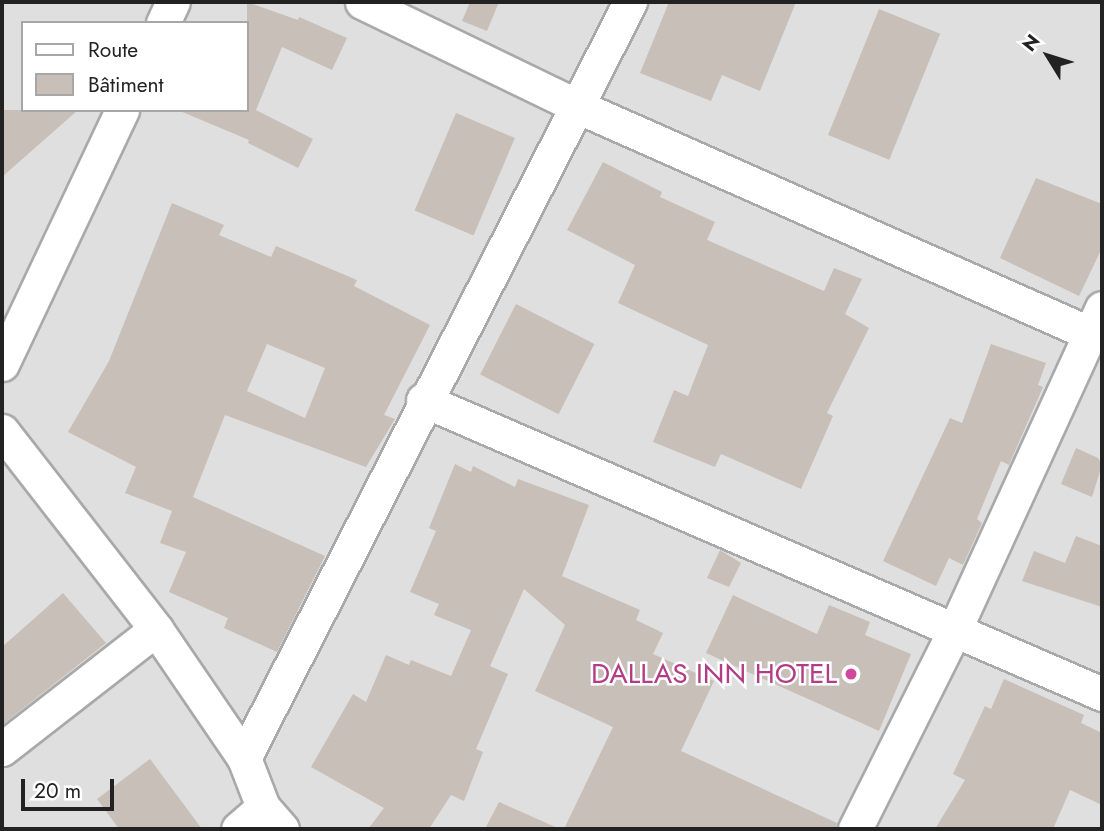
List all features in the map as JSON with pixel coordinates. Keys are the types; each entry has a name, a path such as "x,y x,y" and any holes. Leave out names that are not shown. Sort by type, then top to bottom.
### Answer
{"street":[{"path":"164,21 173,2"},
{"path":"362,2 579,107 1097,321 954,631 855,829"},
{"path":"244,758 423,400 579,107 630,2"},
{"path":"2,363 121,112"},
{"path":"423,400 1102,694"},
{"path":"2,431 156,629 244,758 273,818 238,829"},
{"path":"2,749 156,629"}],"shaded area":[{"path":"2,2 1102,2 1102,829 2,829"}],"building":[{"path":"247,2 298,20 299,17 347,38 332,70 282,47 256,110 313,139 298,168 248,143 249,140 182,112 248,112"},
{"path":"470,2 499,2 487,31 462,21"},
{"path":"669,2 796,2 760,91 722,75 711,101 640,73"},
{"path":"879,9 940,34 889,160 828,135"},
{"path":"2,110 76,112 2,177"},
{"path":"456,113 515,138 473,236 415,211"},
{"path":"603,162 662,192 660,197 715,222 707,240 824,291 834,268 862,279 845,314 869,328 827,413 833,416 801,489 721,454 715,467 653,442 674,390 688,396 708,345 618,303 635,265 567,230"},
{"path":"1036,178 1102,204 1102,248 1079,296 1000,258"},
{"path":"172,203 224,225 219,235 271,257 276,246 357,280 354,286 430,325 384,415 395,419 366,467 225,415 193,497 325,556 277,652 224,628 228,618 169,592 186,552 160,543 172,511 125,493 136,467 68,432 109,361","holes":["267,344 325,368 305,418 247,391"]},
{"path":"516,304 594,344 559,414 480,374"},
{"path":"991,344 1046,363 1038,385 1043,387 1009,465 1001,461 977,519 982,523 963,565 949,558 936,586 883,561 950,418 962,423"},
{"path":"1076,448 1098,458 1102,465 1092,497 1061,484"},
{"path":"455,464 471,472 473,466 515,487 518,479 589,505 562,576 640,610 636,620 663,633 653,654 714,681 681,751 837,823 836,829 564,829 613,727 535,691 565,625 524,589 490,666 508,674 476,749 483,752 464,801 451,795 429,829 368,829 384,808 311,767 353,694 366,702 386,655 409,665 411,660 451,676 471,630 434,615 439,604 410,592 436,531 429,528"},
{"path":"1076,536 1102,546 1102,607 1022,581 1034,551 1065,563"},
{"path":"720,550 741,563 729,587 707,578"},
{"path":"63,593 106,643 2,725 2,647"},
{"path":"733,595 817,634 829,605 870,622 865,635 911,654 879,731 706,653"},
{"path":"1004,679 1084,715 1081,723 1102,733 1102,805 1070,790 1053,829 935,829 965,780 953,774 985,706 991,709"},
{"path":"150,759 202,829 119,829 97,799"},
{"path":"499,802 560,829 485,829"}],"place":[{"name":"DALLAS INN HOTEL","path":"851,674"}]}
